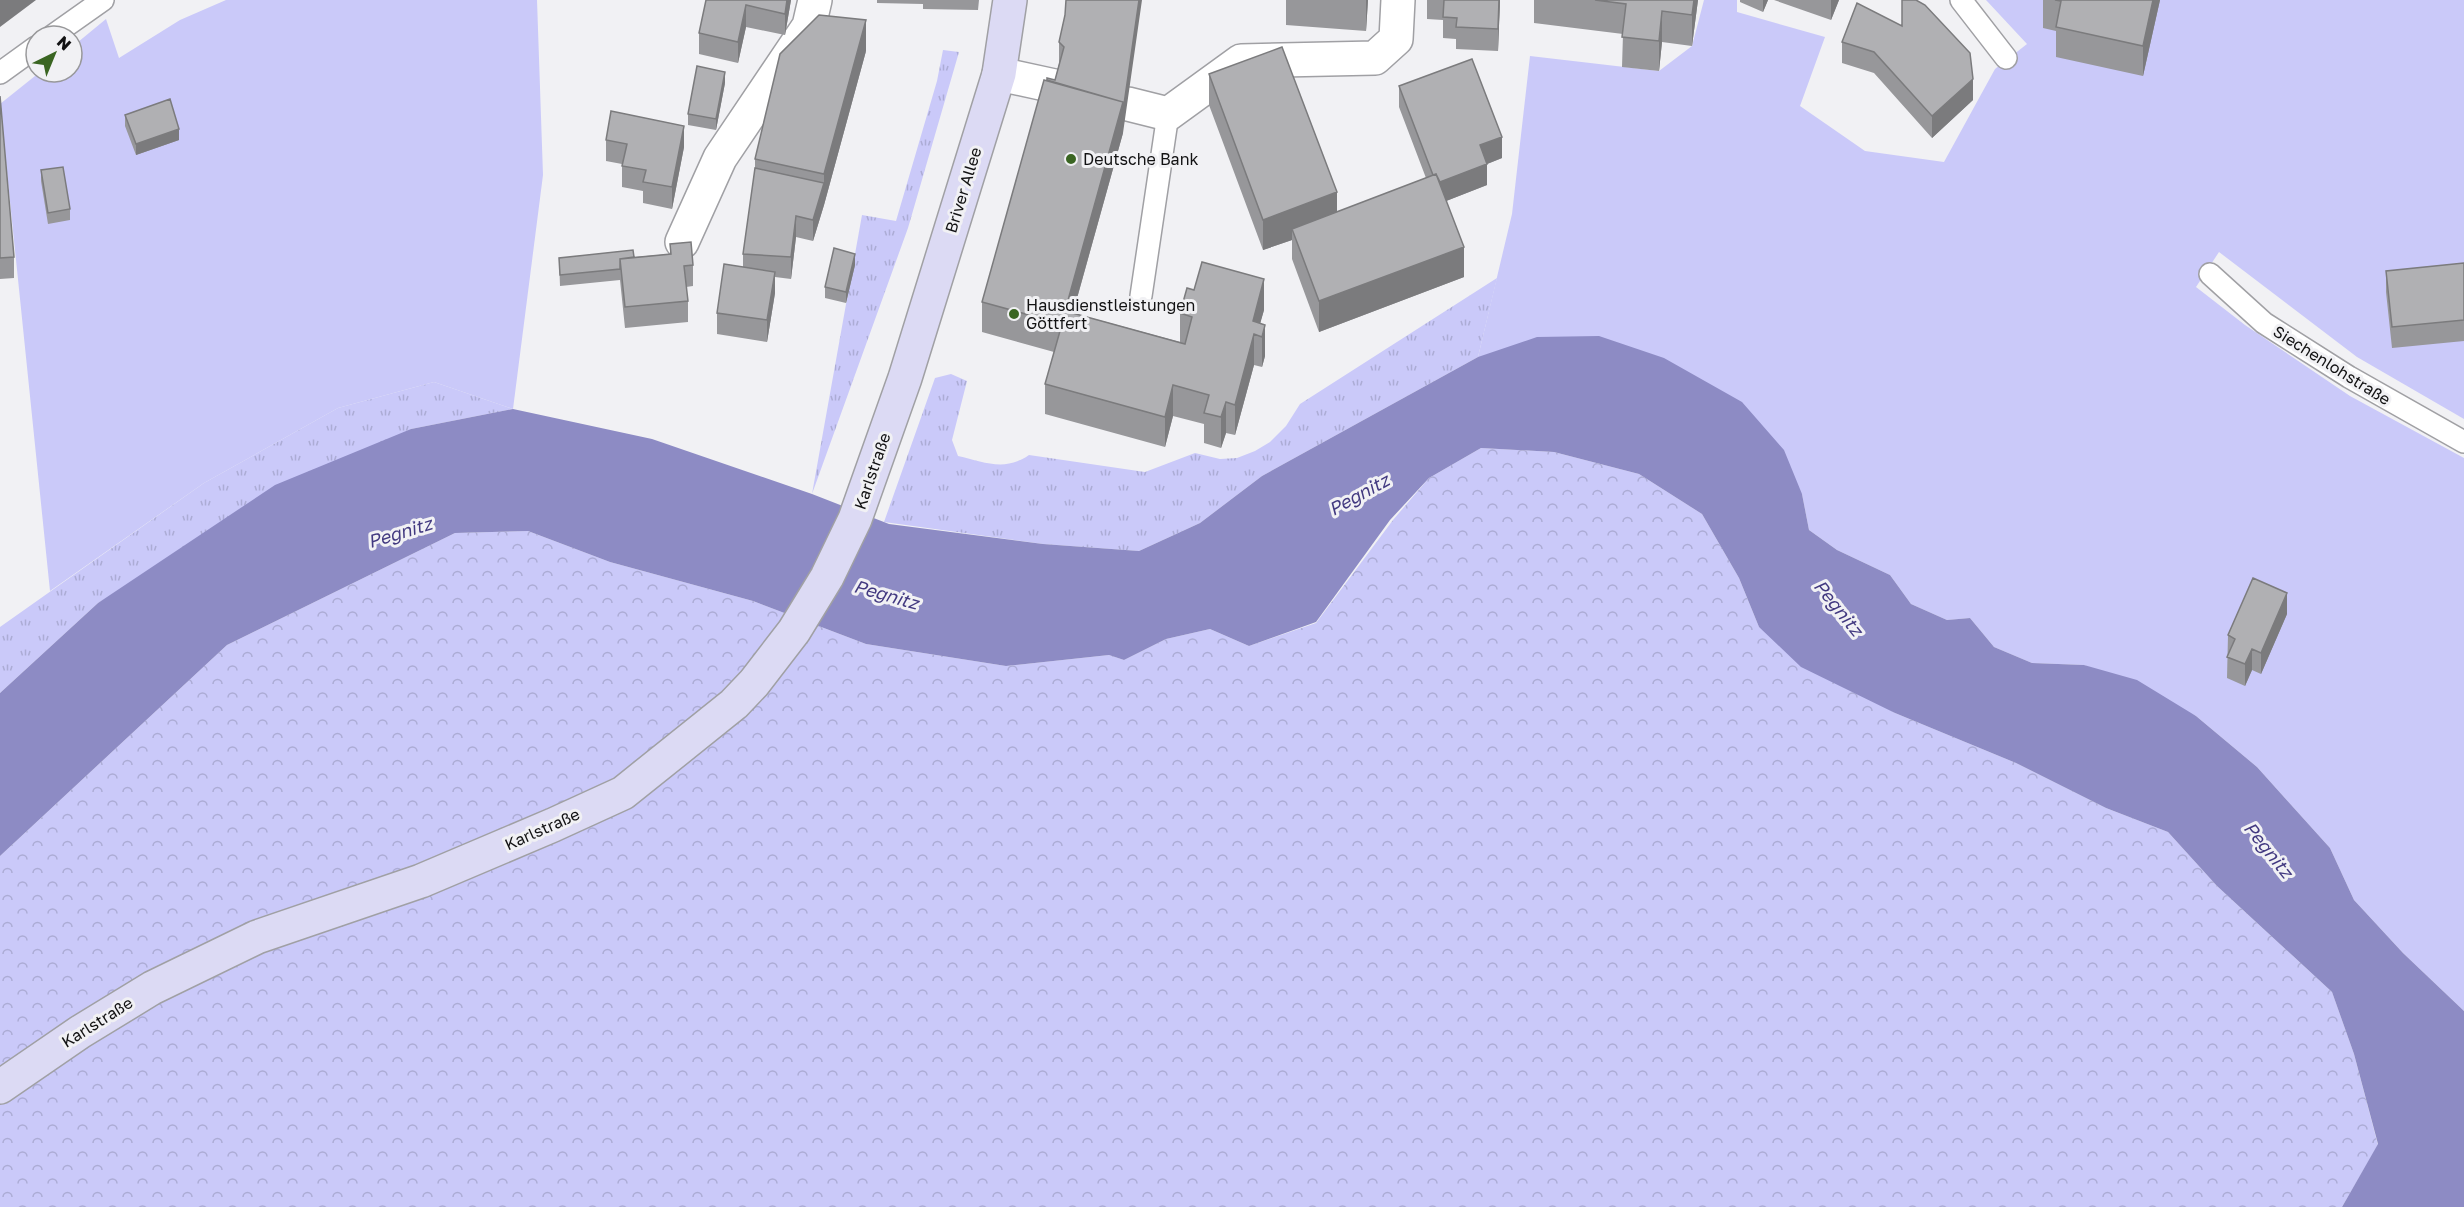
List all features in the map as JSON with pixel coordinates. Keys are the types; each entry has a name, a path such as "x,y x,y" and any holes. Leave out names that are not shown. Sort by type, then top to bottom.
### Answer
{"main road":[{"name":"Briver Allee","path":"904,378 999,74 1010,0"},
{"name":"Karlstraße","path":"0,1087 80,1032 152,988 257,937 421,881 623,793 734,704 754,683 794,631 827,577 855,519 904,378"}],"street":[{"path":"682,242 720,158 809,26 815,0"},
{"path":"1128,104 1168,114 1241,61 1375,58 1396,39 1398,0"},
{"path":"999,74 1059,87"}],"lane":[{"path":"69,24 103,0"},
{"path":"1961,0 2006,58"},
{"path":"0,73 24,56"},
{"path":"1141,296 1168,114"},
{"name":"Siechenlohstraße","path":"2210,274 2264,322 2349,377 2464,442"}],"green space":[{"path":"226,0 537,0 543,175 513,409 434,382 338,408 204,483 50,591 0,104 25,84 84,84 84,37 106,19 119,58 180,20"},
{"path":"1704,0 1737,0 1737,12 1825,37 1800,106 1865,151 1944,162 1995,69 2027,44 1986,0 2464,0 2464,419 2357,357 2219,252 2196,287 2245,325 2350,396 2464,458 2464,1011 2403,953 2354,900 2330,848 2257,767 2196,716 2084,665 2032,663 1994,647 1970,618 1947,620 1911,604 1890,575 1837,550 1809,530 1802,494 1478,357 1512,214 1530,56 1659,71 1692,46"},
{"path":"943,50 959,52 908,228 812,494 862,215 896,221 937,81"},
{"path":"1497,278 1478,357 1262,476 1200,523 1139,551 1043,544 884,522 935,378 951,374 967,381 952,440 958,456 986,463 1003,464 1029,455 1145,472 1195,453 1220,459 1237,458 1270,442 1286,426 1300,404"},
{"path":"434,382 513,409 411,429 98,603 0,693 0,627 204,483 338,408"},
{"path":"1481,448 1554,452 1639,474 1702,514 1739,578 1759,627 1895,713 2016,763 2106,808 2168,832 2217,886 2332,992 2354,1054 2378,1145 2342,1207 0,1207 0,856 227,645 455,533 528,531 610,562 753,601 866,644 1006,666 1109,655 1124,660 1166,639 1210,629 1249,646 1316,623 1393,520 1429,478"}],"water":[{"name":"Pegnitz","path":"1599,336 1664,358 1742,402 1784,450 1802,494 1809,530 1837,550 1890,575 1911,604 1947,620 1970,618 1994,647 2032,663 2084,665 2137,680 2196,716 2257,767 2330,848 2354,900 2403,953 2464,1011 2464,1207 2342,1207 2378,1144 2354,1054 2332,992 2217,886 2168,832 2106,808 2016,763 1895,713 1801,667 1759,627 1739,578 1702,514 1639,474 1554,452 1481,448 1429,478 1390,520 1316,622 1249,646 1210,629 1166,639 1124,660 1109,655 1006,666 866,644 753,601 610,562 528,531 455,533 227,645 0,856 0,693 98,603 275,485 411,429 513,409 652,439 812,494 889,524 1043,544 1139,551 1200,523 1262,476 1478,357 1537,337"}],"building":[{"path":"706,0 787,0 785,14 746,5 738,42 699,33"},
{"path":"1066,0 1139,0 1123,111 1123,102 1047,80 1047,78 1055,80 1064,47 1059,42"},
{"path":"1444,0 1499,0 1498,29 1456,27 1457,18 1443,17"},
{"path":"1595,0 1694,0 1692,15 1662,11 1659,41 1622,37 1626,4"},
{"path":"1902,0 1916,0 1925,5 1970,53 1973,79 1932,116 1874,52 1842,42 1857,3 1902,26"},
{"path":"2055,0 2153,0 2143,46 2056,27 2061,1"},
{"path":"819,15 866,20 824,174 755,159 780,54"},
{"path":"1282,47 1337,192 1263,220 1209,74"},
{"path":"1472,59 1502,137 1480,145 1487,164 1440,182 1436,174 1433,175 1399,86"},
{"path":"697,66 725,72 716,119 688,114"},
{"path":"1044,80 1123,102 1065,311 1185,344 1192,317 1180,313 1187,288 1194,290 1202,262 1264,279 1253,321 1265,325 1262,337 1254,334 1235,405 1226,402 1221,417 1204,413 1209,395 1173,385 1165,417 1045,384 1062,324 982,302"},
{"path":"0,96 14,257 0,258"},
{"path":"170,99 179,129 136,144 125,115"},
{"path":"611,111 684,126 672,187 643,182 646,170 622,166 627,144 606,140"},
{"path":"63,167 70,209 48,213 41,170"},
{"path":"755,168 824,183 813,220 796,216 791,257 743,254"},
{"path":"1436,174 1464,247 1319,301 1292,229"},
{"path":"691,242 693,265 684,266 688,301 625,307 620,259 671,254 670,244"},
{"path":"834,248 855,254 846,292 825,287"},
{"path":"633,250 634,257 620,259 620,269 560,275 559,258"},
{"path":"2464,263 2464,320 2392,327 2386,271"},
{"path":"724,264 775,272 767,320 717,313"},
{"path":"2253,578 2287,593 2261,653 2252,649 2245,664 2227,657 2235,639 2228,635"}],"place":[{"name":"Deutsche Bank","path":"1071,159"},
{"name":"Hausdienstleistungen Göttfert","path":"1014,314"}]}
